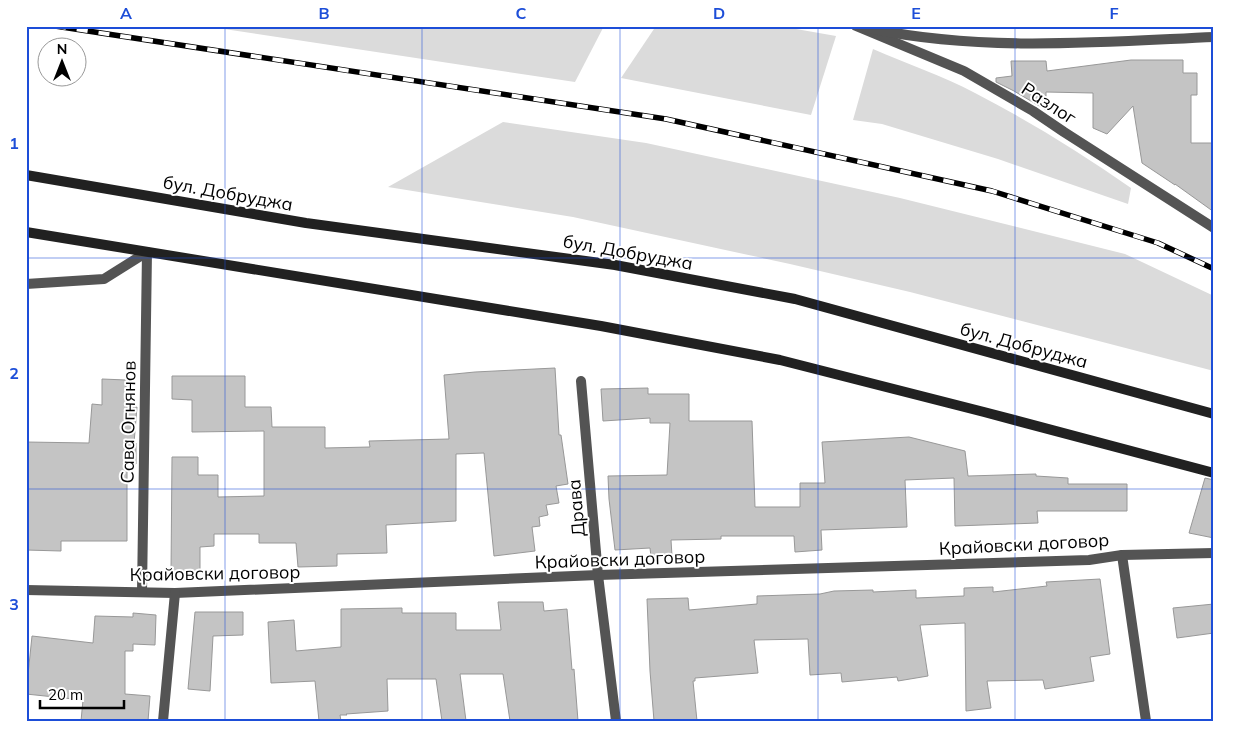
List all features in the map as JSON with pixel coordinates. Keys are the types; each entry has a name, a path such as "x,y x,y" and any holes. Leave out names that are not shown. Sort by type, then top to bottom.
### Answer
{"main road":[{"name":"бул. Добруджа","path":"26,175 306,223 615,265 795,299 1214,414"},
{"path":"26,232 601,326 780,360 1214,473"}],"street":[{"name":"Разлог","path":"856,26 972,76 1033,111 1214,228"},
{"path":"862,26 902,35 1005,43 1119,41 1214,36"},
{"path":"26,284 104,279 147,252"},
{"name":"Сава Огнянов","path":"142,592 147,252"},
{"name":"Драва","path":"581,382 598,575 616,721"},
{"name":"Крайовски договор","path":"26,590 175,593 598,575 1089,560 1122,555 1214,553"},
{"path":"1122,555 1146,721"},
{"path":"163,721 175,593"}],"shaded area":[{"path":"204,26 604,26 575,82"},
{"path":"656,26 779,26 836,36 811,115 621,78"},
{"path":"873,49 963,87 1054,138 1131,188 1128,204 998,159 882,124 853,120"},
{"path":"503,122 646,143 900,198 1125,254 1214,296 1214,371 910,292 790,264 573,217 388,187"}],"building":[{"path":"1131,60 1183,60 1183,73 1197,73 1197,95 1191,95 1191,143 1214,143 1214,212 1142,163 1133,106 1107,134 1093,128 1093,93 1046,92 1046,110 996,82 996,78 1012,76 1011,61 1046,61 1047,71"},
{"path":"555,368 559,435 561,435 568,484 556,486 559,503 546,505 548,515 539,517 540,526 532,527 535,551 494,556 484,453 456,454 456,521 386,525 387,553 337,554 337,566 298,567 296,543 259,543 259,534 214,534 214,546 200,547 200,571 171,572 172,457 198,457 198,475 218,475 218,497 264,496 264,431 192,432 192,400 172,399 172,376 245,376 245,407 271,407 272,427 325,427 325,448 370,447 369,441 449,439 444,375"},
{"path":"102,379 126,380 126,407 137,407 134,443 136,443 136,464 127,464 127,541 61,541 61,551 26,550 26,442 89,443 92,404 102,405"},
{"path":"648,388 648,394 689,394 689,421 752,421 755,507 800,507 800,483 825,483 822,442 909,437 965,451 968,476 1036,474 1036,476 1068,478 1068,484 1127,484 1127,511 1037,511 1038,523 955,526 954,478 905,480 907,527 821,530 822,550 795,552 794,536 721,536 721,539 671,540 672,556 651,557 650,548 615,550 608,476 667,475 670,423 650,423 650,418 603,421 601,389"},
{"path":"1205,478 1214,480 1214,538 1189,533"},
{"path":"1100,579 1110,654 1090,657 1094,681 1045,689 1043,680 987,681 991,708 966,711 965,623 920,625 928,676 898,681 897,677 842,682 841,673 810,675 808,639 754,640 758,673 695,678 695,681 693,681 697,721 654,721 647,599 688,598 689,610 757,604 757,596 820,594 834,591 916,590 916,598 964,596 964,588 993,587 993,592 1047,586 1046,582"},
{"path":"498,602 543,602 544,611 567,609 578,721 510,721 503,674 460,674 466,721 442,721 436,679 387,679 388,711 340,715 341,721 319,721 315,681 271,683 268,622 294,620 296,651 341,647 341,609 402,608 402,613 456,613 456,630 501,630"},
{"path":"1214,604 1214,633 1177,638 1173,608"},
{"path":"195,612 243,612 243,635 213,636 210,691 188,689"},
{"path":"133,613 156,615 155,645 133,644 133,651 125,651 125,694 150,696 148,721 81,721 83,700 26,694 32,636 93,643 95,616 133,617"}],"railway":[{"path":"55,26 666,119 992,191 1158,243 1214,269"}]}
